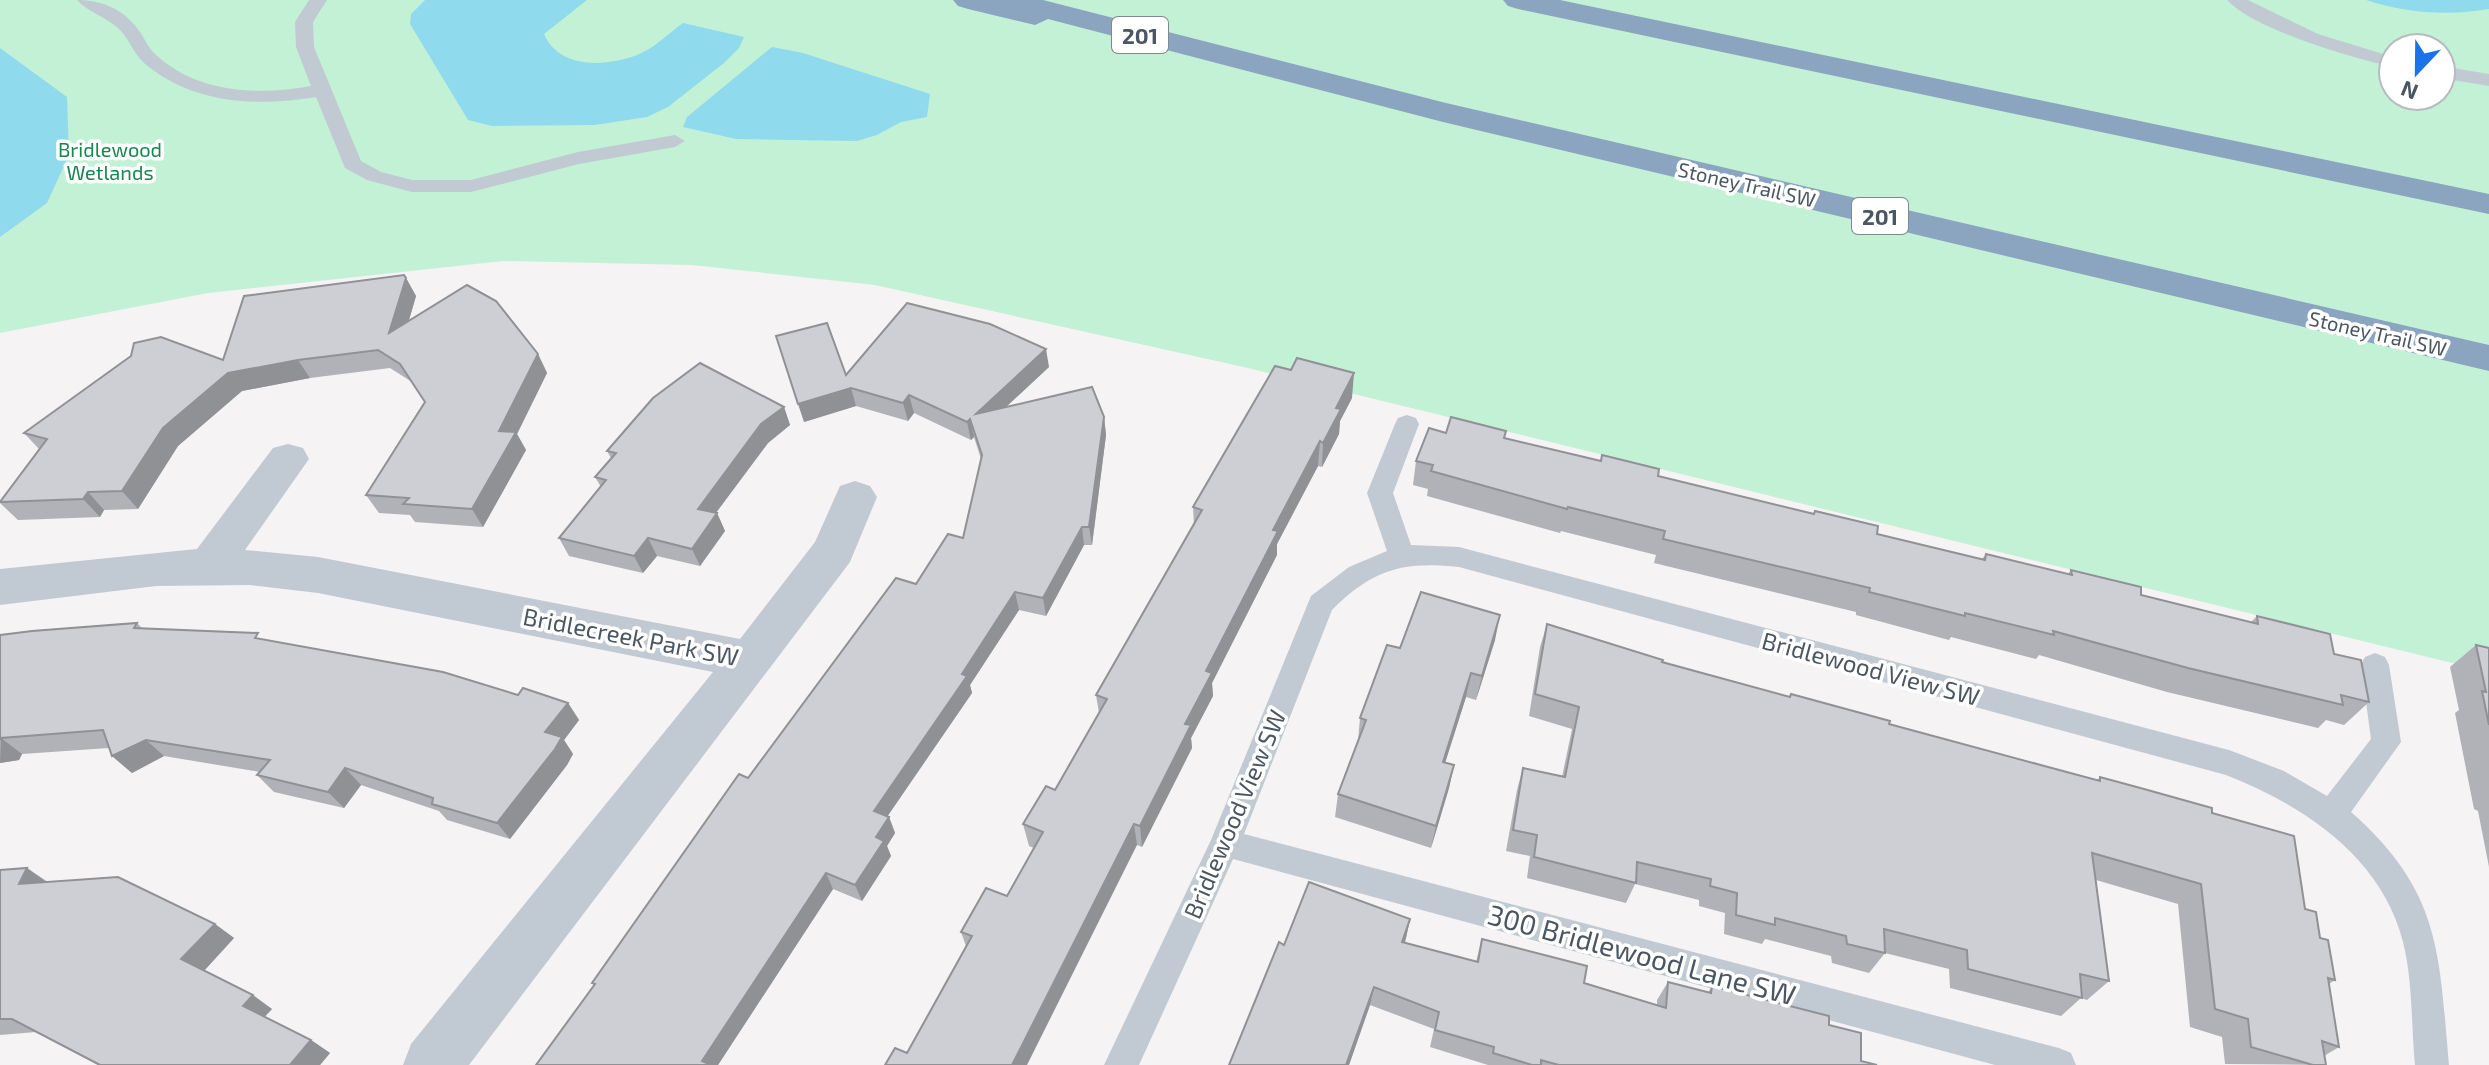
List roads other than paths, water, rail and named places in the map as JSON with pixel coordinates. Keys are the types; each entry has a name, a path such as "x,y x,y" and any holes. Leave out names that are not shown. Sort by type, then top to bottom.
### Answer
{"highway":[{"path":"968,0 1271,70"},
{"name":"Stoney Trail SW","path":"1009,0 1271,70 2489,358"},
{"path":"1518,0 2489,204"}],"street":[{"path":"209,566 288,459"},
{"path":"751,660 834,550 855,497"},
{"name":"Bridlecreek Park SW","path":"0,587 209,566 318,575 751,660 432,1065"}],"lane":[{"path":"86,0 128,28 145,55 170,75 204,90 259,97 292,97 321,90"},
{"path":"318,0 304,22 305,47 352,164 374,176 412,186 471,186 578,158 675,141"},
{"path":"2236,0 2280,26 2350,53 2377,59"},
{"path":"2457,75 2489,80"},
{"path":"1402,556 1380,493 1407,424"},
{"name":"Bridlewood View SW","path":"1121,1065 1225,843 1321,604 1344,580 1372,565 1422,553 1459,557 2229,763 2284,785 2331,814 2373,853 2399,890 2420,942 2432,1065"},
{"path":"2331,814 2386,742 2375,665"},
{"name":"300 Bridlewood Lane SW","path":"1225,843 2059,1065"}],"water":[{"path":"425,0 587,0 544,34 560,54 584,62 611,62 637,55 683,23 744,37 739,48 724,63 668,107 647,117 595,125 492,126 468,120 410,24 411,14"},
{"path":"2366,0 2489,0 2489,9 2427,12"},
{"path":"772,47 803,53 930,94 927,117 901,122 877,135 857,141 736,139 683,127 687,117"},
{"path":"0,48 67,97 69,155 47,203 0,237"}],"park label":[{"name":"Bridlewood Wetlands","path":"110,160"}]}
